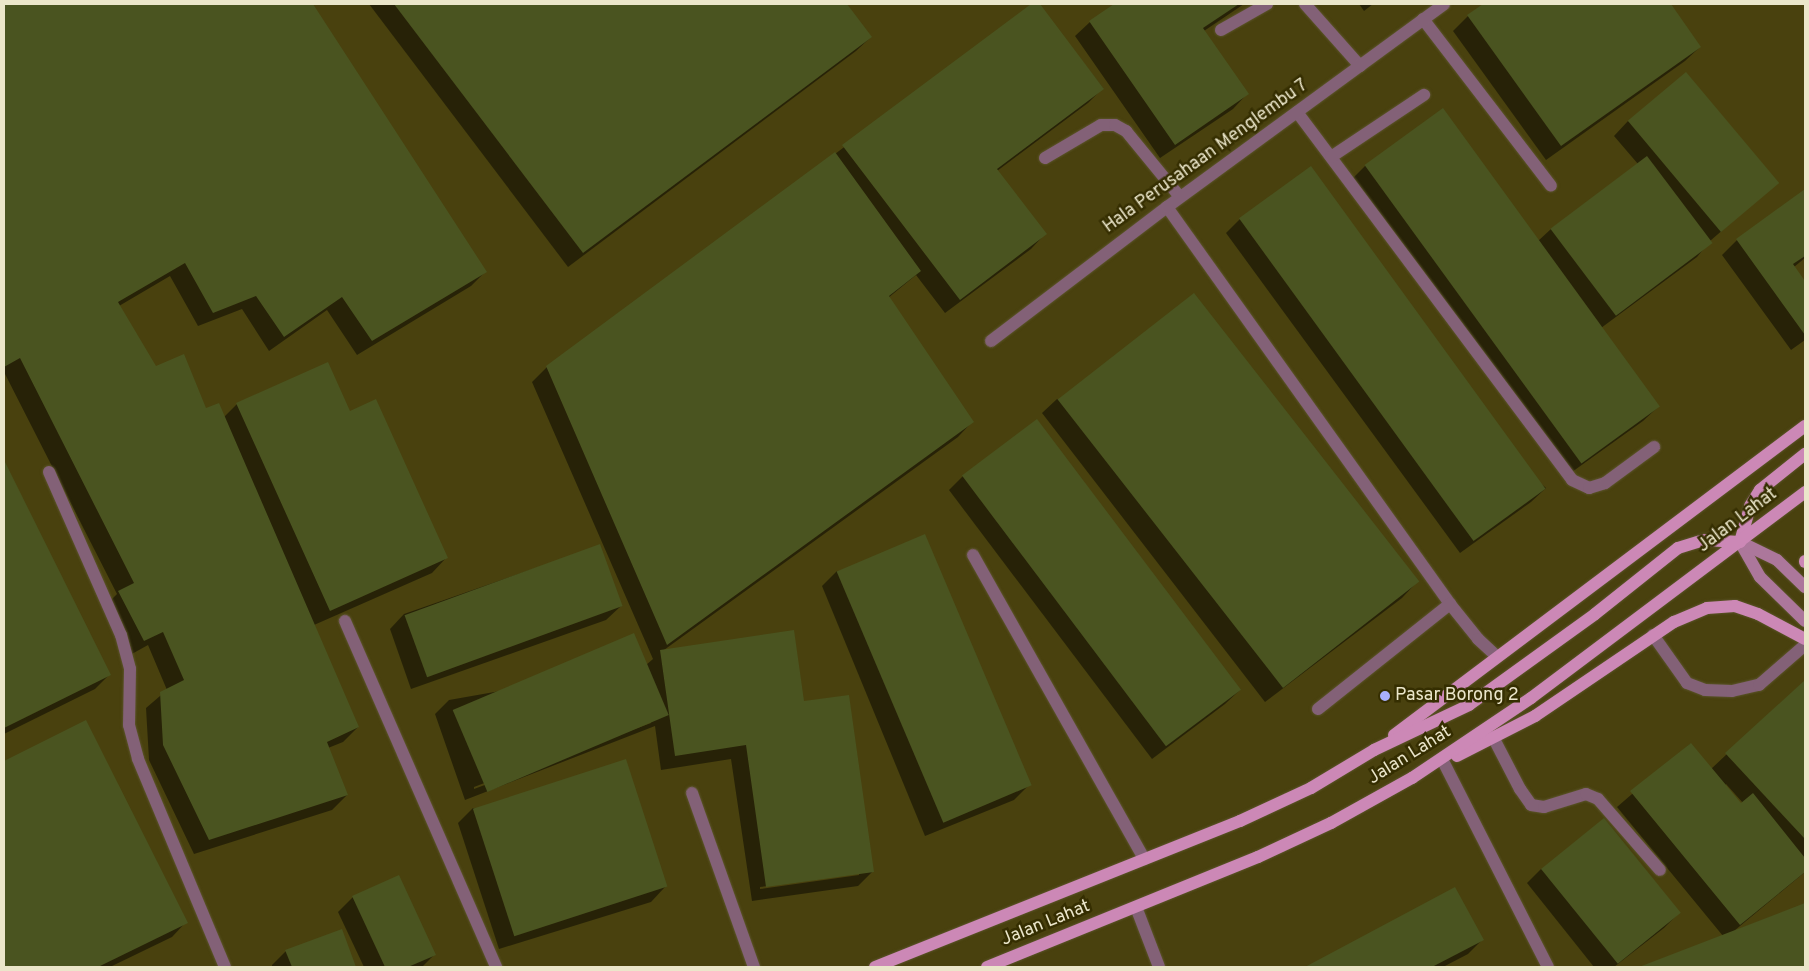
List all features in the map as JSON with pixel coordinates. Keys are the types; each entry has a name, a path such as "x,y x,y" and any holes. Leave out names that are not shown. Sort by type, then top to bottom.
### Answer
{"main road":[{"path":"1374,750 1805,426"},
{"path":"875,967 1240,821 1304,791 1374,750 1469,705 1595,614 1678,548 1689,543 1704,540 1740,542 1750,506 1760,490 1805,454"},
{"name":"Jalan Lahat","path":"988,967 1299,838 1331,823 1412,778 1531,698 1805,492"},
{"path":"1412,778 1535,716 1653,635 1674,622 1707,608 1735,606 1758,614 1805,639"}],"street":[{"path":"1740,542 1777,560 1805,587"},
{"path":"1740,542 1760,577 1805,621"}],"lane":[{"path":"1221,30 1267,4"},
{"path":"1305,4 1360,66"},
{"name":"Hala Perusahaan Menglembu 7","path":"991,341 1167,206 1444,4"},
{"path":"1424,19 1551,186"},
{"path":"1331,157 1424,95"},
{"path":"1297,112 1572,480 1589,488 1605,483 1654,447"},
{"path":"1045,158 1101,125 1114,125 1126,131 1180,197"},
{"path":"1167,206 1450,604 1478,639 1497,657"},
{"path":"49,472 121,635 130,669 129,725 138,759 225,967"},
{"path":"972,555 1144,859"},
{"path":"1318,709 1450,604"},
{"path":"345,621 496,967"},
{"path":"1653,635 1687,683 1705,690 1732,691 1759,685 1805,645"},
{"path":"1493,737 1520,789 1531,805 1544,807 1586,794 1598,799 1660,870"},
{"path":"1444,763 1548,967"},
{"path":"692,793 754,967"},
{"path":"1136,906 1159,967"}],"shaded area":[{"path":"4,4 1805,4 1805,967 4,967"}],"building":[{"path":"4,4 313,4 487,272 372,341 342,297 284,337 256,296 213,313 185,263 118,302 156,366 184,354 206,408 219,403 359,727 327,742 348,795 209,840 163,745 160,692 184,680 163,632 144,641 118,591 134,583 20,358 4,367"},
{"path":"394,4 847,4 872,37 583,253"},
{"path":"1031,4 1040,4 1104,89 997,169 1047,234 960,300 842,145"},
{"path":"1114,4 1239,4 1203,28 1249,94 1175,145 1089,21"},
{"path":"1483,4 1671,4 1701,47 1561,146 1467,15"},
{"path":"1686,72 1779,183 1721,232 1628,121"},
{"path":"1443,108 1660,407 1581,464 1365,165"},
{"path":"835,152 921,271 889,296 974,422 667,645 546,366"},
{"path":"1647,156 1713,243 1616,316 1550,229"},
{"path":"1311,166 1546,489 1474,541 1239,218"},
{"path":"1805,189 1805,256 1793,264 1805,281 1805,335 1736,239"},
{"path":"1194,293 1419,581 1283,688 1058,400"},
{"path":"328,362 350,411 376,399 448,558 330,611 236,403"},
{"path":"1037,419 1241,690 1166,746 962,476"},
{"path":"4,460 111,675 4,728"},
{"path":"925,534 1032,785 943,823 837,572"},
{"path":"600,544 623,606 427,677 405,615"},
{"path":"794,630 804,701 849,695 874,872 766,887 746,745 675,756 660,650"},
{"path":"634,633 669,715 487,792 453,710"},
{"path":"1805,680 1805,839 1725,753"},
{"path":"86,720 188,923 98,967 4,967 4,761"},
{"path":"1691,743 1741,803 1753,793 1805,858 1805,872 1740,925 1630,791"},
{"path":"626,759 667,886 514,936 473,809"},
{"path":"1604,818 1681,913 1618,964 1541,869"},
{"path":"399,875 436,955 408,967 385,967 352,896"},
{"path":"1455,887 1484,940 1432,967 1305,967"},
{"path":"1805,903 1805,967 1639,967"},
{"path":"342,929 356,967 292,967 285,950"}],"place":[{"name":"Pasar Borong 2","path":"1385,696"}]}
